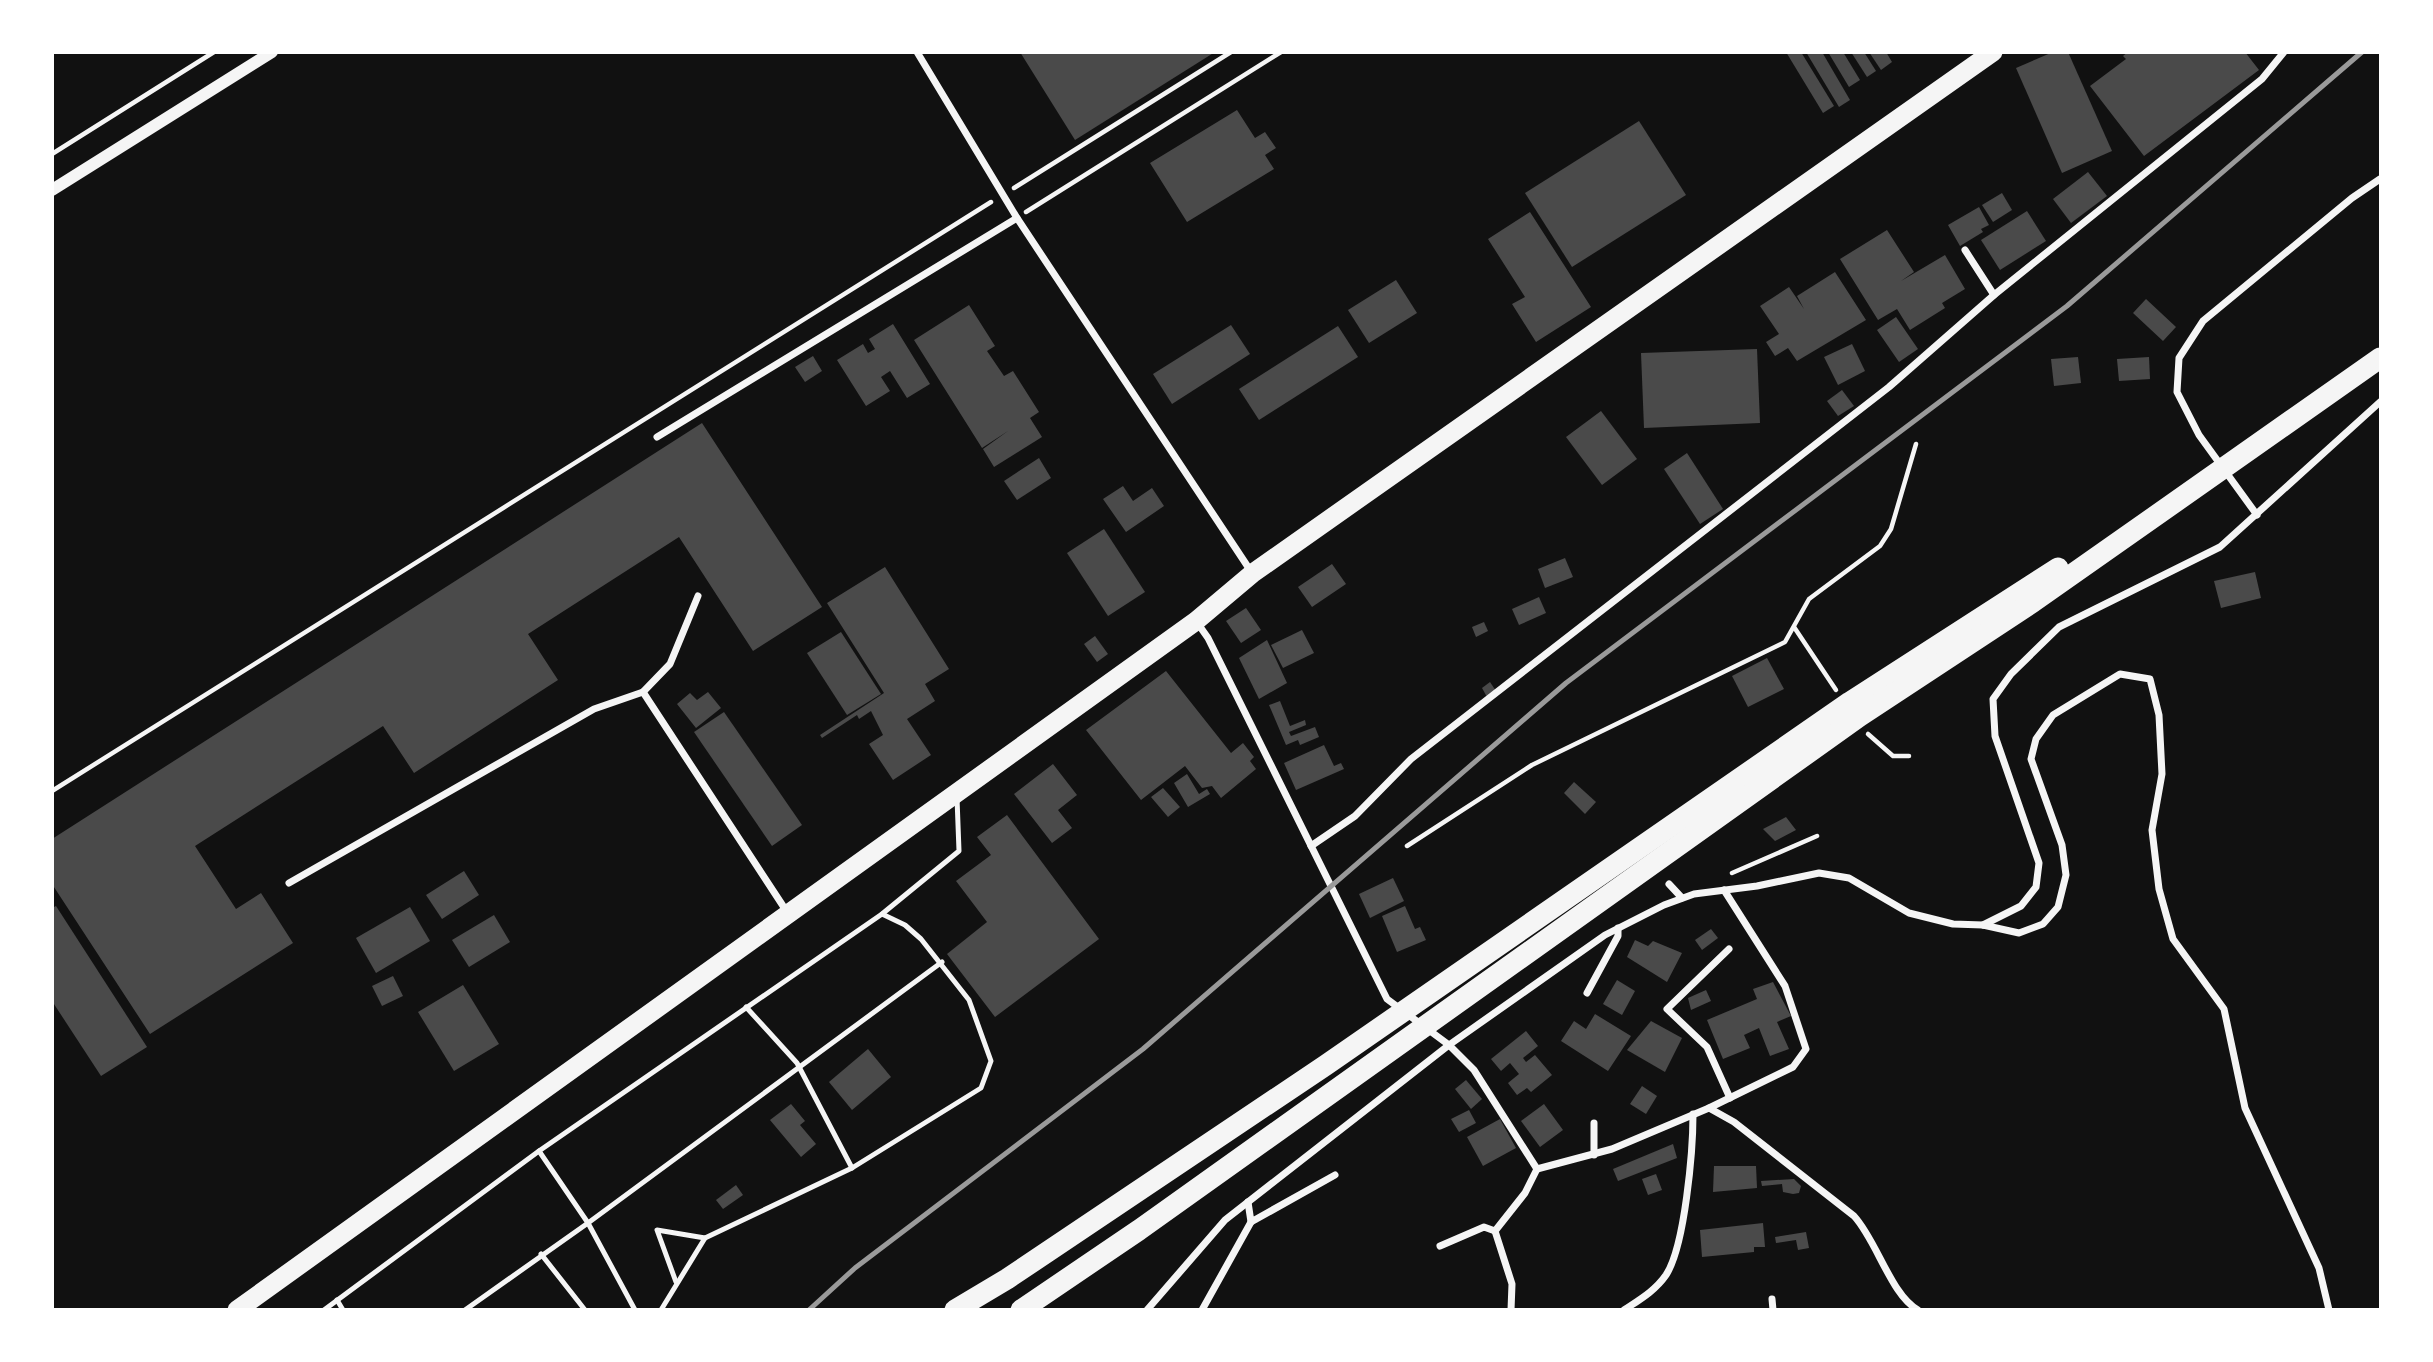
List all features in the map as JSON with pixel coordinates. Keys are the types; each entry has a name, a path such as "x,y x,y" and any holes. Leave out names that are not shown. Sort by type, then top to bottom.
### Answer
{"highway":[{"path":"237,1310 787,912 1196,621 1252,573 1993,52"},
{"path":"1021,1310 1139,1230 1855,709 2023,590 2204,481 2381,358"},
{"path":"955,1310 1007,1279 1855,709"}],"street":[{"path":"52,190 272,52"},
{"path":"917,52 1017,218 1252,573"},
{"path":"1311,846 1355,816 1411,759 1889,387 1994,295 2262,79 2284,52"},
{"path":"2257,515 2199,435 2177,392 2179,358 2203,321 2352,198 2381,179"},
{"path":"657,437 1017,218"},
{"path":"1965,250 1994,295"},
{"path":"1983,925 2021,906 2036,887 2039,863 1995,736 1993,699 2011,674 2059,627 2220,547 2381,402"},
{"path":"289,883 594,709 643,692 670,664 698,596"},
{"path":"1196,621 1208,638 1387,999 1449,1045 1474,1070 1537,1169"},
{"path":"1147,1310 1225,1220 1449,1045 1618,928 1682,898 1819,873 1849,878 1909,913 1953,924 1983,925 2019,933 2043,924 2058,907 2066,875 2062,845 2031,760 2036,739 2053,715 2120,674 2150,678 2160,726 2162,774 2152,830 2158,889 2173,939 2224,1010 2245,1108 2319,1268 2329,1310"},
{"path":"643,692 787,912"},
{"path":"1668,884 1682,898"},
{"path":"1495,1231 1525,1192 1537,1169 1594,1155 1709,1108 1794,1067 1806,1049 1785,986 1724,890"},
{"path":"1587,993 1618,936 1618,928"},
{"path":"1729,949 1667,1009 1707,1047 1730,1098"},
{"path":"1709,1108 1734,1122 1854,1216 1866,1228 1899,1291 1910,1305 1919,1310"},
{"path":"1624,1310 1646,1297 1666,1275 1679,1243 1693,1114"},
{"path":"1594,1123 1594,1155"},
{"path":"1202,1310 1251,1222 1335,1175"},
{"path":"1248,1202 1251,1222"},
{"path":"1440,1246 1484,1227 1495,1231"},
{"path":"1495,1231 1513,1284 1511,1310"},
{"path":"1772,1299 1773,1310"}],"lane":[{"path":"324,1310 539,1151 882,914 958,851 957,792"},
{"path":"661,1310 705,1238 852,1168 981,1088 991,1061 970,1000 942,962 905,925 882,914"},
{"path":"465,1310 588,1223 942,962"},
{"path":"746,1007 799,1068 852,1168"},
{"path":"539,1151 588,1223 635,1310"},
{"path":"676,1282 657,1230 705,1238"},
{"path":"541,1254 585,1310"},
{"path":"337,1300 343,1310"}],"path":[{"path":"52,154 214,52"},
{"path":"52,791 1231,52"},
{"path":"1017,218 1281,52"},
{"path":"1407,846 1532,765 1785,642 1809,599 1880,546 1892,529 1916,444"},
{"path":"1713,891 1716,880 1817,836"}],"building":[{"path":"1020,52 1215,52 1075,140"},
{"path":"1786,52 1801,52 1834,106 1823,113"},
{"path":"1806,52 1822,52 1850,100 1839,107"},
{"path":"1828,52 1843,52 1860,80 1849,87"},
{"path":"1851,52 1864,52 1876,71 1867,77"},
{"path":"1869,52 1886,52 1892,62 1881,70"},
{"path":"2053,52 2068,52 2112,151 2062,173 2016,68"},
{"path":"2128,52 2245,52 2259,70 2144,156 2090,86 2126,59 2123,56"},
{"path":"1237,110 1255,138 1265,132 1276,148 1265,155 1274,169 1187,222 1150,163"},
{"path":"1639,121 1686,195 1572,267 1525,193"},
{"path":"2088,172 2107,196 2071,223 2053,199"},
{"path":"2002,193 2012,210 1993,222 1982,205"},
{"path":"1979,207 1989,225 1981,229 1983,232 1960,246 1948,225"},
{"path":"2027,211 2046,241 2000,270 1981,240"},
{"path":"1530,212 1591,307 1536,342 1512,304 1525,297 1488,239"},
{"path":"1887,230 1914,272 1901,281 1945,255 1965,289 1942,303 1945,308 1910,330 1897,309 1878,320 1840,259"},
{"path":"1835,272 1866,320 1797,361 1788,348 1775,356 1766,342 1779,334 1760,306 1789,287 1804,309 1797,296"},
{"path":"1396,280 1417,313 1369,343 1348,310"},
{"path":"2146,299 2176,327 2163,341 2133,313"},
{"path":"969,305 995,346 987,351 1004,376 1013,371 1039,412 1030,418 1042,437 994,467 983,449 1008,431 982,448 914,340"},
{"path":"1896,317 1918,349 1899,362 1877,330"},
{"path":"893,324 930,384 907,398 890,371 881,377 890,391 866,406 837,360 863,344 868,353 875,349 869,339"},
{"path":"1231,325 1250,354 1172,404 1153,374"},
{"path":"1338,326 1358,357 1259,420 1239,389"},
{"path":"1852,344 1865,371 1838,385 1824,357"},
{"path":"1757,349 1760,423 1644,428 1641,353"},
{"path":"813,356 822,371 805,382 795,367"},
{"path":"2078,357 2081,383 2054,386 2051,359"},
{"path":"2149,357 2150,379 2119,381 2117,359"},
{"path":"1842,390 1854,406 1838,416 1827,401"},
{"path":"1601,411 1637,459 1602,485 1566,437"},
{"path":"702,423 822,607 753,651 679,537 528,634 558,680 414,773 383,726 195,846 236,909 261,893 293,943 150,1034 52,884 52,839"},
{"path":"1687,453 1723,509 1700,524 1664,469"},
{"path":"1039,458 1051,478 1017,500 1004,481"},
{"path":"1123,486 1133,501 1152,488 1164,506 1126,532 1103,499"},
{"path":"1104,529 1145,592 1108,616 1067,553"},
{"path":"1565,558 1573,577 1545,588 1538,569"},
{"path":"1332,564 1346,584 1312,607 1298,587"},
{"path":"885,567 949,669 925,684 935,701 907,719 931,755 893,780 869,744 883,735 871,711 859,719 857,715 822,738 820,735 884,693 827,603"},
{"path":"2255,572 2261,598 2221,608 2214,581"},
{"path":"1539,597 1546,613 1519,625 1512,609"},
{"path":"1246,608 1261,630 1241,643 1226,621"},
{"path":"1484,622 1488,631 1476,637 1472,627"},
{"path":"1302,630 1314,653 1283,668 1271,645"},
{"path":"841,632 881,694 847,715 807,653"},
{"path":"1095,636 1108,654 1097,662 1084,644"},
{"path":"1267,640 1287,683 1259,699 1239,658"},
{"path":"1767,658 1784,689 1748,707 1732,676"},
{"path":"1166,671 1231,753 1243,743 1254,757 1250,761 1256,769 1221,798 1212,786 1202,788 1185,766 1141,800 1086,730"},
{"path":"1490,682 1496,691 1487,697 1482,688"},
{"path":"708,692 721,708 696,728 677,704 690,693 697,700"},
{"path":"1280,701 1290,726 1305,720 1306,725 1289,732 1291,736 1315,727 1319,737 1300,745 1298,740 1286,745 1269,705"},
{"path":"724,712 802,825 772,846 694,732"},
{"path":"1324,745 1334,766 1341,763 1344,769 1296,790 1284,763"},
{"path":"1053,764 1077,795 1058,810 1072,828 1052,843 1014,794"},
{"path":"1187,774 1199,794 1207,789 1210,794 1188,807 1174,783"},
{"path":"1574,782 1596,802 1585,814 1564,793"},
{"path":"1163,788 1180,807 1168,817 1151,797"},
{"path":"1007,815 1099,939 995,1017 947,954 987,922 956,881 991,855 977,837"},
{"path":"1786,817 1796,830 1775,841 1763,829"},
{"path":"464,871 479,895 442,919 426,895"},
{"path":"1393,878 1404,901 1370,918 1359,894"},
{"path":"56,906 147,1047 101,1076 52,1001 52,908"},
{"path":"1405,906 1415,929 1420,927 1426,940 1397,952 1382,916"},
{"path":"410,907 430,941 376,973 356,938"},
{"path":"494,915 510,942 469,967 452,940"},
{"path":"1711,929 1718,938 1702,950 1695,940"},
{"path":"1635,940 1648,946 1653,941 1682,953 1667,982 1627,957"},
{"path":"393,976 403,996 382,1006 372,986"},
{"path":"1617,980 1635,991 1622,1015 1603,1004"},
{"path":"1773,982 1791,1016 1777,1022 1789,1049 1770,1056 1759,1028 1744,1035 1750,1048 1723,1059 1707,1020 1757,999 1753,989"},
{"path":"463,985 499,1044 454,1071 418,1012"},
{"path":"1706,990 1711,1001 1691,1010 1688,998"},
{"path":"1595,1014 1631,1036 1608,1071 1561,1041 1574,1021 1586,1029"},
{"path":"1651,1021 1682,1038 1665,1072 1627,1050"},
{"path":"1526,1031 1538,1046 1523,1058 1526,1062 1535,1055 1552,1075 1531,1092 1527,1088 1517,1095 1508,1083 1519,1074 1510,1063 1501,1071 1491,1059"},
{"path":"868,1049 891,1077 852,1110 829,1082"},
{"path":"1466,1080 1482,1099 1471,1109 1455,1089"},
{"path":"1642,1086 1657,1096 1646,1114 1630,1104"},
{"path":"791,1104 805,1121 800,1125 816,1144 801,1157 770,1120"},
{"path":"1544,1104 1563,1130 1540,1147 1521,1121"},
{"path":"1469,1110 1476,1123 1459,1132 1451,1119"},
{"path":"1500,1119 1516,1148 1483,1166 1467,1137"},
{"path":"1673,1144 1677,1158 1618,1181 1613,1169"},
{"path":"1714,1166 1756,1166 1757,1188 1713,1192"},
{"path":"1656,1174 1662,1190 1648,1195 1642,1179"},
{"path":"1794,1179 1801,1186 1799,1193 1793,1194 1783,1192 1782,1184 1762,1186 1761,1181"},
{"path":"736,1185 743,1195 723,1209 716,1200"},
{"path":"1763,1223 1765,1247 1754,1247 1754,1252 1702,1257 1700,1230"},
{"path":"1806,1232 1809,1248 1798,1250 1796,1240 1776,1243 1775,1237"}],"railway":[{"path":"809,1310 855,1268 1143,1049 1566,683 2067,306 2362,52"}]}
